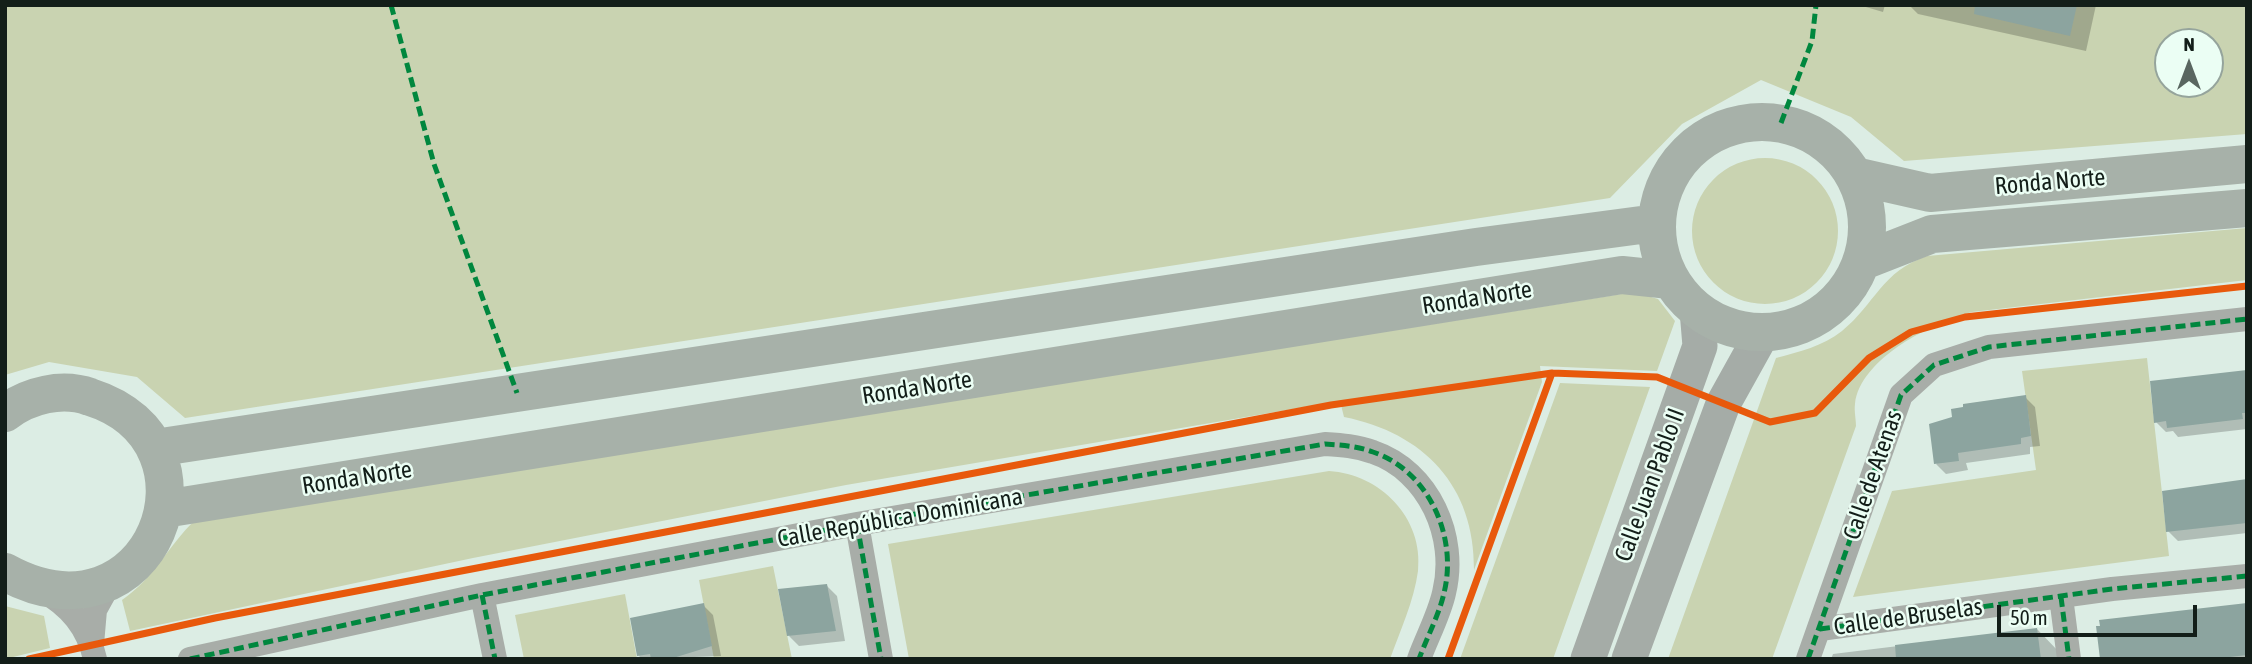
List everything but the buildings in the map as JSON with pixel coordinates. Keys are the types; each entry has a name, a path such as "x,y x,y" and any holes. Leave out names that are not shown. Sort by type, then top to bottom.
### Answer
{"main road":[{"path":"1744,122 1781,122 1815,135 1838,153 1855,176 1866,203 1868,232 1863,261 1848,290 1825,312 1795,327 1763,332 1728,327 1697,310 1670,280 1659,253 1656,223 1663,188 1682,157 1710,134 1744,122"},
{"name":"Ronda Norte","path":"1855,176 1930,193 2247,164"},
{"name":"Ronda Norte","path":"1863,261 1932,234 2247,208"},
{"name":"Ronda Norte","path":"155,448 1476,247 1656,223"},
{"name":"Ronda Norte","path":"164,509 1622,275 1670,280"},
{"name":"Calle Juan Pablo II","path":"1588,659 1700,346 1697,310"},
{"name":"Calle Juan Pablo II","path":"1629,659 1723,404 1763,332"},
{"path":"5,413 16,405 47,393 79,393 110,403 136,422 155,448 165,478 164,509 156,536 140,559 111,581 93,589 61,592 22,580"}],"street":[{"name":"Calle de Atenas","path":"1808,659 1900,395 1934,365 1989,347 2247,318"},
{"name":"Calle República Dominicana","path":"190,659 482,595 857,524 1325,444 1362,449 1398,464 1420,485 1437,510 1445,539 1445,593 1419,659"},
{"path":"857,524 881,659"},
{"name":"Calle de Bruselas","path":"1820,629 2247,576"},
{"path":"22,580 70,611 93,651"},
{"path":"93,651 95,610 111,581"},
{"path":"482,595 495,659"},
{"path":"2061,597 2069,659"}],"green space":[{"path":"5,5 2247,5 2247,134 1904,161 1851,117 1761,80 1682,124 1610,198 185,418 137,377 49,362 5,375"},
{"path":"1765,158 1793,163 1817,179 1833,203 1838,231 1833,259 1817,283 1793,299 1765,304 1737,299 1713,283 1697,259 1692,231 1697,203 1713,179 1737,163"},
{"path":"2247,228 2247,280 1972,312 1938,324 1901,344 1884,357 1860,387 1855,404 1856,426 1772,659 1668,659 1776,358 1811,348 1835,336 1853,321 1899,270 1927,256"},
{"path":"1634,292 1658,299 1675,321 1657,371 1540,366 1542,382 1474,570 1472,540 1465,513 1454,489 1439,468 1421,450 1398,436 1344,417 1340,401 846,485 473,558 130,631 122,600 143,582 195,520"},
{"path":"2147,358 2169,556 1853,597 1892,491 2036,470 2022,371"},
{"path":"1560,383 1650,387 1553,659 1460,659"},
{"path":"1329,471 1365,480 1381,490 1395,502 1414,533 1418,552 1416,582 1390,659 909,659 888,544"},
{"path":"773,566 792,659 714,659 699,580"},
{"path":"625,594 637,659 524,659 515,615"},
{"path":"5,606 44,616 50,648 5,659"}],"marked path":[{"path":"391,5 434,164 517,393"},
{"path":"1781,123 1812,41 1816,5"},
{"path":"1808,659 1901,395 1934,365 1989,347 2247,319"},
{"path":"190,659 482,595 857,524 1325,444 1361,448 1393,461 1410,474 1435,509 1447,550 1447,572 1442,601 1419,659"},
{"path":"857,524 881,659"},
{"path":"1820,629 2112,589 2247,576"},
{"path":"482,595 495,659"},
{"path":"2061,597 2069,659"}],"cycle path":[{"path":"1552,373 1657,377 1770,422 1815,413 1869,358 1911,332 1965,317 2247,286"},
{"path":"29,659 215,618 1331,405 1552,373 1448,659"}]}
